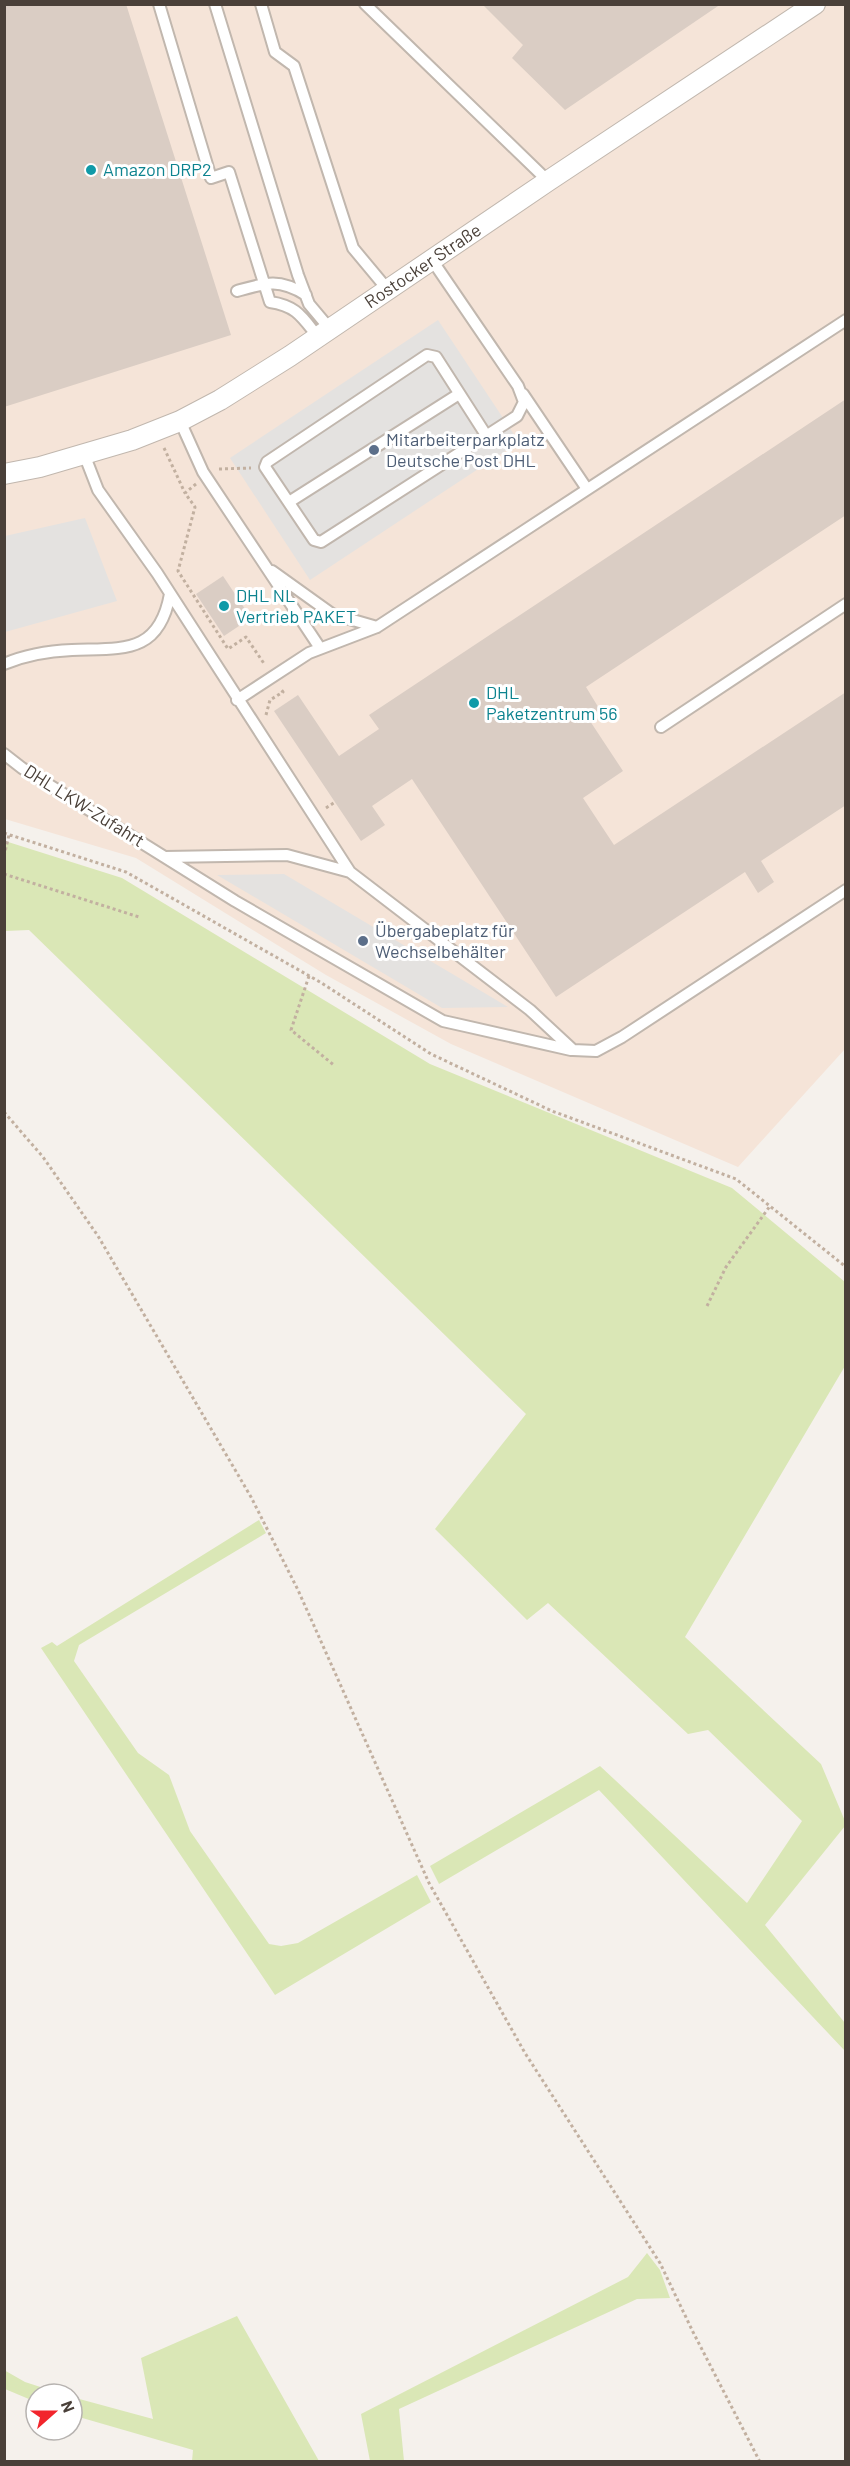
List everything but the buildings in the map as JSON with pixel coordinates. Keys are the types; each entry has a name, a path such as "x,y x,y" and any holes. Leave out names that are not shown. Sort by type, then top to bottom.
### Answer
{"street":[{"name":"Rostocker Straße","path":"4,474 132,441 180,421 253,381 815,4"}],"lane":[{"path":"159,4 211,178 229,172 270,302 285,304 298,311 324,333"},
{"path":"215,4 306,295 324,333"},
{"path":"261,4 275,52 294,66 353,248 388,290"},
{"path":"365,4 548,181"},
{"path":"432,260 587,489"},
{"path":"237,291 264,283 291,285 306,295"},
{"path":"237,700 320,648 377,627 846,320"},
{"path":"486,435 436,357 427,355 267,462 265,467 314,540 321,542 517,416 524,402 518,386"},
{"path":"289,502 459,394"},
{"path":"180,421 206,477 320,648"},
{"path":"84,454 98,490 170,594 350,872 530,1010 573,1050"},
{"path":"267,568 332,614 377,627"},
{"path":"4,664 22,656 70,650 105,650 142,642 156,630 166,615 170,594"},
{"path":"661,727 846,604"},
{"name":"DHL LKW-Zufahrt","path":"4,754 22,768 235,901 443,1021 573,1050 596,1051 622,1037 846,890"},
{"path":"165,857 287,855 350,872"}],"path":[{"path":"156,431 185,493 195,507 178,571 228,649 246,637 283,692 270,700 266,716"},
{"path":"185,493 217,470 265,467"},
{"path":"323,810 335,802"},
{"path":"4,856 7,834 126,872 309,976 431,1054 552,1111 736,1179 846,1267"},
{"path":"4,874 139,917"},
{"path":"309,976 291,1030 335,1066"},
{"path":"4,1112 43,1158 98,1236 251,1497 298,1590 429,1883 525,2053 660,2263 760,2462"},
{"path":"707,1306 726,1267 770,1206"}],"shaded area":[{"path":"4,5 845,5 845,1049 738,1167 451,1044 326,975 136,858 5,819"},
{"name":"Mitarbeiterparkplatz Deutsche Post DHL","path":"438,320 519,442 310,580 230,458"},
{"path":"85,518 117,601 5,632 5,536"},
{"name":"Übergabeplatz für Wechselbehälter","path":"284,874 508,1007 442,1008 217,875"}],"green space":[{"path":"5,841 122,878 430,1064 732,1188 845,1282 845,1366 685,1637 821,1764 845,1821 845,1826 765,1925 845,2023 845,2051 599,1790 439,1884 430,1866 600,1766 747,1903 802,1821 708,1730 688,1734 548,1603 527,1620 435,1529 526,1414 29,930 5,931"},
{"path":"259,1520 266,1533 79,1645 74,1661 138,1753 169,1775 190,1831 269,1944 281,1946 298,1943 417,1875 431,1902 275,1995 41,1648 52,1642 57,1646"},
{"path":"647,2253 660,2270 670,2298 637,2299 399,2409 404,2461 370,2461 361,2414 628,2277"},
{"path":"237,2316 319,2461 192,2461 193,2450 84,2418 84,2400 153,2419 141,2358"},
{"path":"4,2370 25,2382 24,2397 5,2389"}],"place":[{"name":"Amazon DRP2","path":"91,170"},
{"name":"Mitarbeiterparkplatz Deutsche Post DHL","path":"374,450"},
{"name":"DHL NL Vertrieb PAKET","path":"224,606"},
{"name":"DHL Paketzentrum 56","path":"474,703"},
{"name":"Übergabeplatz für Wechselbehälter","path":"363,941"}]}
